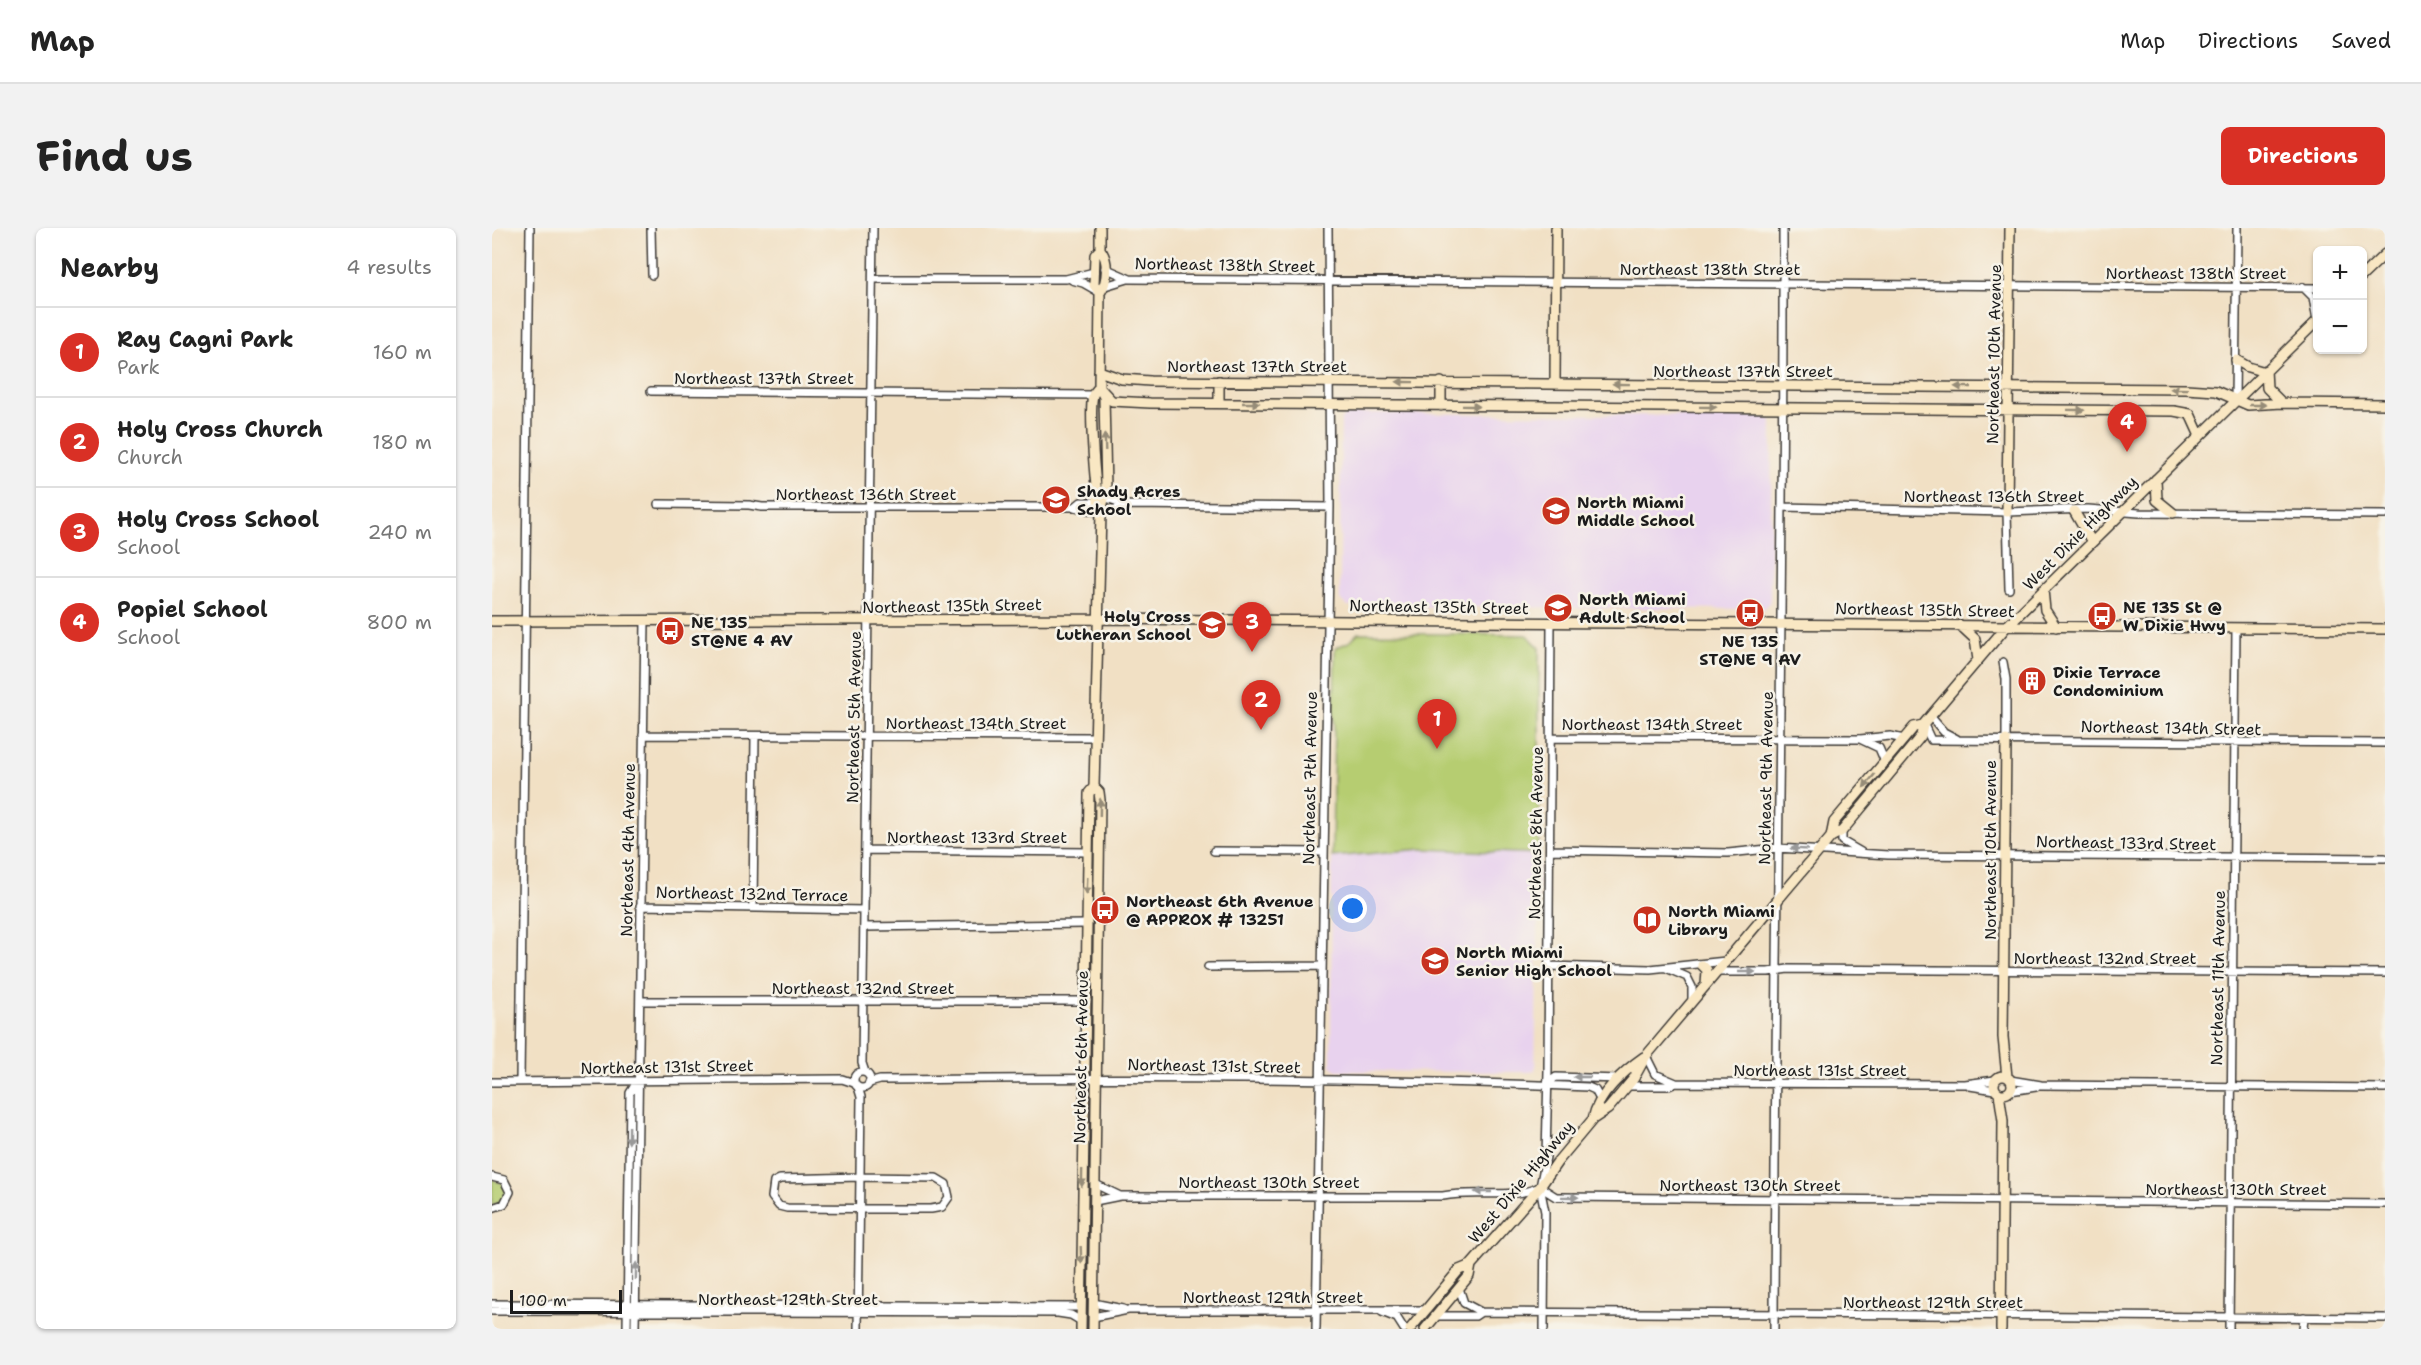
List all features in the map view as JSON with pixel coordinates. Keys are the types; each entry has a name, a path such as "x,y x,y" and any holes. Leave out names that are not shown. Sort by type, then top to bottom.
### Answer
{"main road":[{"name":"Northeast 6th Avenue","path":"1100,228 1100,249 1095,255 1094,285 1103,290"},
{"path":"1555,383 1556,228"},
{"name":"Northeast 10th Avenue","path":"2007,512 2010,228"},
{"name":"Northeast 6th Avenue","path":"1091,1329 1095,1201 1100,794 1094,787 1093,737 1104,397 1096,391 1106,268 1106,256 1100,249"},
{"path":"2367,271 2385,254"},
{"name":"West Dixie Highway","path":"1410,1329 1460,1270 1471,1265 1518,1208 1540,1187 1593,1119 1603,1115 1627,1086 1646,1056 1831,837 1842,831 1921,736 1923,725 1930,716 2006,627 2313,324"},
{"path":"2236,360 2248,368 2266,371 2267,388 2282,403"},
{"name":"Northeast 137th Street","path":"1099,371 1122,380 2199,389 2216,391 2248,405 2385,404"},
{"path":"1219,381 1219,403"},
{"path":"1441,382 1441,405"},
{"path":"1686,386 1687,406"},
{"name":"Northeast 137th Street","path":"1096,391 1112,400 1219,403 1687,406 1782,409 1895,407 2183,412 2192,417 2200,436"},
{"path":"2156,479 2157,500 2173,513"},
{"path":"2074,511 2092,542"},
{"path":"2043,590 2044,610 2056,627"},
{"name":"Northeast 135th Street","path":"492,621 869,622 1098,619 2385,629"},
{"path":"1960,625 1975,639 1978,660"},
{"name":"West Dixie Highway","path":"1831,837 1834,822 1914,727 1923,725"},
{"name":"Northeast 10th Avenue","path":"2001,1329 2006,740"},
{"name":"Northeast 6th Avenue","path":"1081,1325 1089,793 1094,787"},
{"path":"1088,852 1099,871"},
{"path":"1702,965 1707,970 1706,985"},
{"name":"West Dixie Highway","path":"1593,1119 1595,1107 1627,1069 1646,1056"},
{"name":"West Dixie Highway","path":"1425,1329 1469,1276 1471,1265"},
{"path":"1082,1280 1093,1317"},
{"path":"1081,1307 1091,1329"}],"street":[{"path":"520,1082 530,228"},
{"path":"651,228 652,275"},
{"name":"Northeast 5th Avenue","path":"858,1329 861,1097 865,1002 864,910 873,228"},
{"name":"Northeast 7th Avenue","path":"1316,1329 1320,966 1330,507 1328,228"},
{"name":"Northeast 9th Avenue","path":"1774,1329 1774,1084 1783,624 1783,228"},
{"path":"2235,400 2237,228"},
{"name":"Northeast 138th Street","path":"1106,268 1130,279 2313,288"},
{"path":"1066,279 1094,272"},
{"path":"873,279 1066,279 1103,290 1130,279"},
{"path":"2303,287 2314,300"},
{"name":"Northeast 137th Street","path":"651,392 1096,391"},
{"name":"Northeast 136th Street","path":"1075,507 1081,502 1101,500 1128,505 1330,507"},
{"name":"Northeast 136th Street","path":"658,504 1075,507 1101,513 1128,505"},
{"name":"Northeast 136th Street","path":"1782,507 2007,512 2123,511 2385,515"},
{"name":"Northeast 10th Avenue","path":"2007,512 2009,589"},
{"name":"Northeast 4th Avenue","path":"635,1329 631,1308 630,1093 639,1079 645,621"},
{"name":"Northeast 8th Avenue","path":"1544,1329 1545,1212 1540,1187 1546,1157 1551,850 1551,623"},
{"name":"Northeast 11th Avenue","path":"2229,1329 2236,628"},
{"name":"Northeast 10th Avenue","path":"2003,662 2006,680 2006,740"},
{"path":"1930,716 1944,732 1957,739"},
{"name":"Northeast 134th Street","path":"1923,725 1931,740 2385,743"},
{"name":"Northeast 134th Street","path":"643,735 1093,737"},
{"path":"753,906 755,736"},
{"name":"Northeast 134th Street","path":"1552,738 1860,739 1890,736 1904,739"},
{"path":"1860,739 1879,748 1885,762"},
{"path":"1842,831 1842,841 1867,854"},
{"name":"Northeast 133rd Street","path":"1551,850 1728,852 1778,849 1867,854 2385,858"},
{"name":"Northeast 133rd Street","path":"866,850 1088,852"},
{"path":"1214,851 1322,852"},
{"name":"Northeast 132nd Terrace","path":"640,906 753,906 864,910"},
{"path":"864,927 1086,924"},
{"path":"1549,966 1666,968 1726,961"},
{"path":"1208,967 1320,966"},
{"path":"1666,968 1680,972 1688,979 1692,987 1692,1001"},
{"name":"Northeast 132nd Street","path":"1717,972 1788,969 2385,973"},
{"name":"Northeast 132nd Street","path":"640,1000 1087,1001"},
{"path":"1646,1056 1655,1074 1676,1083"},
{"name":"Northeast 131st Street","path":"1547,1084 1556,1077 1619,1079"},
{"name":"Northeast 131st Street","path":"492,1082 639,1079 1095,1078 1547,1084 1591,1088 1601,1101"},
{"name":"Northeast 131st Street","path":"1627,1086 1669,1086 1676,1083 2385,1088"},
{"path":"492,1177 504,1180 510,1191 504,1204 492,1208"},
{"path":"860,1177 936,1178 946,1184 949,1194 945,1204 938,1208 860,1208 783,1208 773,1201 771,1193 774,1182 780,1179 860,1177"},
{"name":"Northeast 130th Street","path":"1095,1184 1120,1196"},
{"name":"Northeast 130th Street","path":"1095,1201 1120,1196 1423,1196 1466,1192 1514,1194 1540,1187 1556,1197 2385,1203"},
{"path":"1459,1288 1464,1303 1481,1312"},
{"name":"Northeast 129th Street","path":"1093,1302 1128,1310"},
{"name":"Northeast 129th Street","path":"492,1304 631,1308 1058,1312 1071,1315 1081,1325"},
{"name":"Northeast 129th Street","path":"858,1309 1081,1307"},
{"name":"Northeast 4th Avenue","path":"627,1329 631,1308"},
{"name":"Northeast 129th Street","path":"492,1311 631,1308"},
{"name":"Northeast 129th Street","path":"1093,1317 1128,1310 1382,1312 1392,1309 1426,1310"},
{"name":"Northeast 129th Street","path":"1382,1312 1397,1318 1404,1329"},
{"name":"Northeast 129th Street","path":"1436,1316 1475,1316 1481,1312 1544,1312 2385,1318"},
{"path":"2303,1329 2304,1317"}],"shaded area":[{"name":"North Miami Middle School","path":"1349,413 1764,416 1769,418 1772,422 1770,602 1764,609 1347,606 1340,599 1341,419"},
{"name":"North Miami Senior High School","path":"1423,849 1539,854 1535,1070 1530,1072 1347,1071 1336,1070 1331,1065 1332,857"}],"green space":[{"path":"1358,633 1527,635 1539,647 1539,854 1423,849 1332,857 1335,648 1349,642"},
{"path":"492,1179 505,1184 507,1195 504,1200 492,1206"}],"place":[{"name":"Popiel School","path":"2127,452"},
{"name":"Shady Acres School","path":"1056,500"},
{"name":"North Miami Middle School","path":"1556,511"},
{"name":"North Miami Adult School","path":"1558,608"},
{"name":"NE 135 ST@NE 9 AV","path":"1750,613"},
{"name":"NE 135 St @ W Dixie Hwy","path":"2102,616"},
{"name":"Holy Cross Lutheran School","path":"1212,625"},
{"name":"NE 135 ST@NE 4 AV","path":"670,631"},
{"name":"Holy Cross School","path":"1252,652"},
{"name":"Dixie Terrace Condominium","path":"2032,681"},
{"name":"Holy Cross Church","path":"1261,730"},
{"name":"Ray Cagni Park","path":"1437,749"},
{"name":"Northeast 6th Avenue @ APPROX # 13251","path":"1105,910"},
{"name":"North Miami Library","path":"1647,920"},
{"name":"North Miami Senior High School","path":"1435,961"}]}
